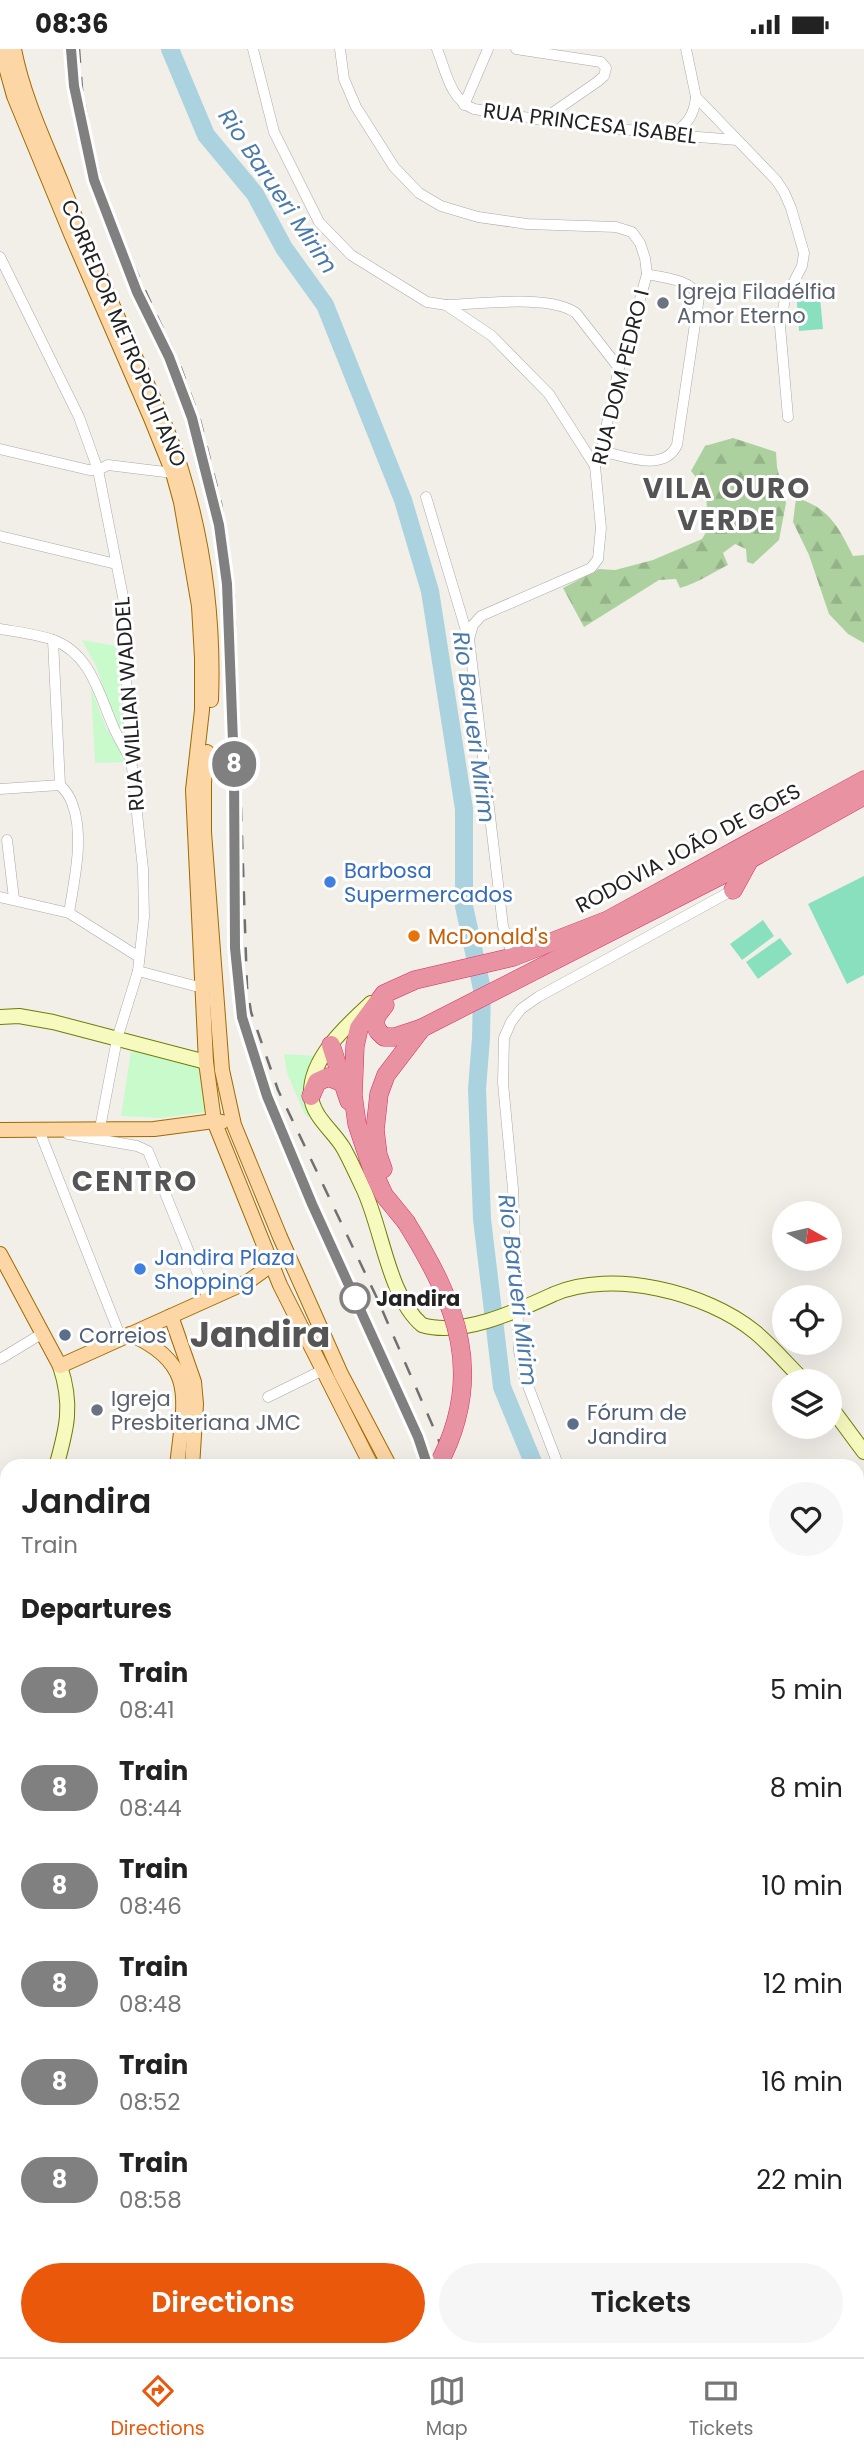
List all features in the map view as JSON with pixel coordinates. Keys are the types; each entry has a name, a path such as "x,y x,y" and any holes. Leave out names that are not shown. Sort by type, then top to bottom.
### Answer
{"highway":[{"name":"RODOVIA JOÃO DE GOES","path":"401,1215 384,1195 378,1182 357,1123 353,1095 355,1046 359,1028 384,995 415,981 505,959 608,920 864,780"},
{"name":"RODOVIA JOÃO DE GOES","path":"422,1028 720,876 864,796"},
{"path":"728,893 751,857"},
{"path":"720,876 728,893"},
{"path":"505,959 517,965 506,986"},
{"path":"401,987 377,1014 374,1022 378,1031 384,1037 395,1037 422,1028"},
{"path":"422,1028 386,1075 375,1114 375,1130 378,1155 401,1215 423,1249 446,1296 462,1347 463,1388 456,1425 441,1459"},
{"path":"331,1045 357,1123"},
{"path":"311,1096 317,1082 328,1077 343,1083"}],"main road":[{"path":"1,49 14,96 173,473 181,502 199,606 202,657 202,710 193,790 206,1062 214,1121 280,1285 368,1459"},
{"name":"CORREDOR METROPOLITANO","path":"14,49 20,79 76,220 181,467 198,537 208,595 212,670 204,782 204,832 222,1070 234,1125 343,1378 386,1459"},
{"path":"173,473 182,488 192,527 198,537"},
{"path":"0,1129 154,1129 214,1121 234,1125"},
{"path":"0,1254 60,1366 249,1281 271,1265 280,1248 280,1237"},
{"path":"249,1281 280,1285"},
{"path":"171,1316 194,1382 192,1459"},
{"path":"126,1336 152,1344 176,1369 184,1401 178,1459"}],"street":[{"path":"253,49 274,132 319,222 351,254 427,302 446,305 547,302 568,307 576,313 619,368"},
{"name":"RUA DOM PEDRO I","path":"340,49 344,79 356,107 394,167 419,193 441,206 485,219 527,224 617,227 632,232 640,243 645,258 647,274 619,368 601,451 594,466 601,529 598,559 591,568 481,616 473,625 469,639"},
{"name":"RUA PRINCESA ISABEL","path":"437,49 456,96 464,105 484,111 542,120 737,140"},
{"path":"464,105 488,49"},
{"path":"516,49 601,62 606,68 604,76 597,82 542,120"},
{"path":"672,135 690,118 695,109 686,49"},
{"path":"695,97 785,192 802,241 802,265 785,299 780,326 788,417"},
{"name":"RUA WILLIAN WADDEL","path":"0,257 79,417 98,470 125,612 131,758 144,897 138,971 117,1039 100,1128"},
{"path":"601,451 662,461 669,458 677,445 699,297 686,283 647,274"},
{"path":"446,305 510,351 549,394 594,466"},
{"path":"0,449 89,470 98,470 108,465 173,473"},
{"path":"426,497 469,639 488,787 505,959"},
{"path":"0,536 116,564"},
{"path":"0,629 53,640 68,647 81,658 90,672 114,730 131,758"},
{"path":"53,640 61,785 72,801 77,820 69,913"},
{"path":"0,789 61,785"},
{"path":"7,840 14,899"},
{"path":"556,1459 525,1378 513,1313 513,1189 502,1061 504,1038 521,1009 561,983 628,950 728,893"},
{"path":"0,897 69,913 139,957"},
{"path":"138,971 195,986"},
{"path":"384,995 354,1019 331,1045 317,1067 311,1096 315,1111 343,1147 365,1192 387,1260 404,1301 416,1320 422,1325 444,1330 513,1313 577,1285 627,1283 670,1291 714,1309 755,1332 792,1369"},
{"path":"0,1017 36,1018 206,1062"},
{"path":"39,1130 137,1146 148,1151 208,1299"},
{"path":"39,1130 126,1336"},
{"path":"0,1359 43,1333"},
{"path":"58,1459 68,1410 68,1389 60,1366"},
{"path":"268,1397 323,1370"},
{"path":"842,1422 864,1452"}],"green space":[{"path":"819,287 823,329 799,331 796,289"},
{"path":"733,438 776,452 786,503 779,540 753,564 747,562 746,549 735,544 723,553 728,565 680,588 676,579 659,580 584,627 563,588 599,569 615,570 653,560 702,539 708,529 706,490 691,471 705,446"},
{"path":"796,498 817,507 832,520 853,556 864,555 864,643 848,634 829,614 809,555 793,522"},
{"path":"82,640 117,646 124,731 121,733 117,731 97,668"},
{"path":"91,688 106,728 128,762 95,763"},
{"path":"864,876 864,975 847,984 808,904"},
{"path":"763,920 774,936 742,960 730,944"},
{"path":"780,938 792,954 758,979 746,962"},
{"path":"131,1051 202,1068 206,1112 160,1118 121,1116"},
{"path":"284,1054 317,1056 305,1093 309,1118 304,1113 287,1073"}],"waterway":[{"name":"Rio Barueri Mirim","path":"170,49 206,135 255,194 284,248 325,305 403,500 430,591 464,809 464,906 482,989 477,1089 482,1219 502,1387 532,1459"}],"railway":[{"path":"79,49 82,89 93,149 106,198 125,247 181,368 200,420 221,503 234,595 247,987 251,1012 278,1090 376,1296 438,1438 445,1459"},
{"path":"240,999 247,1038 274,1114 418,1437 425,1459"}],"train":[{"name":"8","path":"71,49 82,133 94,180 137,292 169,357 192,418 219,525 227,584 234,768 235,948 242,1017 276,1118 418,1437 425,1459"}],"place":[{"name":"Igreja Filadélfia Amor Eterno","path":"663,303"},
{"name":"Barbosa Supermercados","path":"330,882"},
{"name":"McDonald's","path":"414,936"},
{"name":"Jandira Plaza Shopping","path":"140,1269"},
{"name":"Jandira","path":"355,1298"},
{"name":"Correios","path":"65,1335"},
{"name":"Igreja Presbiteriana JMC","path":"97,1410"},
{"name":"Fórum de Jandira","path":"573,1424"}],"district":[{"name":"VILA OURO VERDE","path":"727,504"},
{"name":"CENTRO","path":"135,1181"},
{"name":"Jandira","path":"260,1334"}]}
